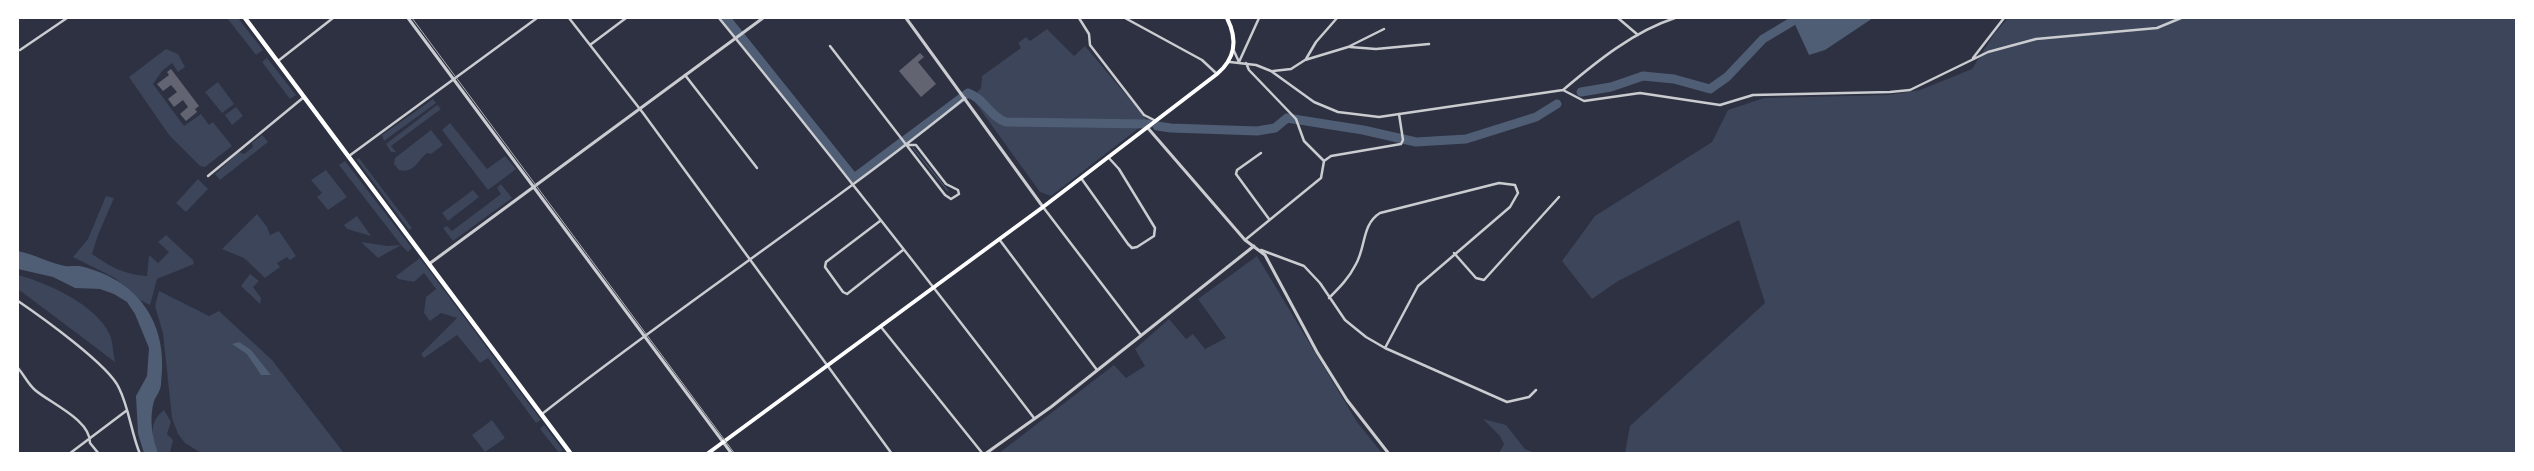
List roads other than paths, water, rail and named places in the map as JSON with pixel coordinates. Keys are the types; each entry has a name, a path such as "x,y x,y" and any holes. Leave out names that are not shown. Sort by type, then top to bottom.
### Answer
{"main road":[{"path":"245,18 571,454"},
{"path":"707,454 1044,207 1217,74 1230,62 1234,51 1233,37 1227,18"}],"street":[{"path":"20,50 67,18"},
{"path":"278,61 333,18"},
{"path":"408,18 732,454"},
{"path":"349,156 537,18"},
{"path":"569,18 639,109 892,454"},
{"path":"590,45 626,18"},
{"path":"719,18 854,184 880,221 1034,418"},
{"path":"429,264 763,18"},
{"path":"906,18 1044,207 1140,334"},
{"path":"1079,18 1089,34 1090,45 1144,115 1156,121"},
{"path":"1125,18 1202,60 1217,74"},
{"path":"1239,62 1259,18"},
{"path":"1305,60 1316,42 1337,18"},
{"path":"1618,18 1638,35"},
{"path":"1230,62 1246,63 1272,71 1314,102 1338,112 1379,117 1563,90 1583,73 1638,35 1660,22 1676,18"},
{"path":"1972,60 2004,18"},
{"path":"1563,90 1584,101 1640,93 1720,105 1753,96 1910,90 1988,52 2036,40 2157,28 2181,18"},
{"path":"1272,71 1291,69 1305,60 1348,47 1384,29"},
{"path":"1348,47 1376,49 1429,44"},
{"path":"830,46 907,145 946,195 951,199 959,194 958,190 946,184 916,145 907,145"},
{"path":"1234,51 1239,62"},
{"path":"1246,63 1249,70 1296,120 1304,141 1324,161"},
{"path":"685,76 757,168"},
{"path":"208,176 305,96"},
{"path":"542,414 644,336 907,145 965,98"},
{"path":"1245,240 1321,178 1324,161 1331,156 1397,146 1403,139 1399,114"},
{"path":"1147,127 1245,240 1261,250 1304,266 1345,320 1366,337 1385,348 1507,402 1529,397 1536,390"},
{"path":"1261,153 1237,170 1236,174 1269,219"},
{"path":"1081,178 1132,248 1137,247 1154,236 1155,228 1119,169 1108,157"},
{"path":"1329,298 1345,282 1357,263 1368,224 1373,217 1380,213 1499,183 1515,185 1518,193 1510,207 1454,253 1418,286 1385,348"},
{"path":"1454,253 1476,278 1484,280 1559,197"},
{"path":"880,221 826,262 825,267 843,292 847,294 903,250"},
{"path":"999,239 1097,370"},
{"path":"881,327 984,454 1097,370 1140,334 1254,246"},
{"path":"1261,250 1347,400 1389,454"},
{"path":"18,301 50,323 119,386 140,454"},
{"path":"18,368 33,389 74,417 90,437 90,443 99,454"},
{"path":"69,454 126,411"}],"waterway":[{"path":"726,18 854,178 902,142"},
{"path":"1581,92 1611,87 1643,76 1674,79 1710,89 1727,77 1763,39 1793,21"},
{"path":"905,140 968,93 974,95 1000,120 1006,122 1149,124"},
{"path":"1157,126 1257,131 1275,128 1287,118 1363,130 1416,142 1466,139 1536,117 1557,104"},
{"path":"913,148 948,191"}],"tram line":[{"path":"412,18 735,454"}]}
